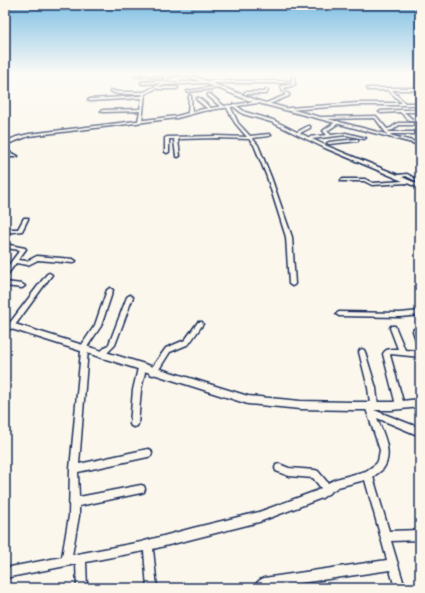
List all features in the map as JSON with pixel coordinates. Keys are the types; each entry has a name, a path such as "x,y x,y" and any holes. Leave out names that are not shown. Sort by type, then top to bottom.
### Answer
{"main road":[{"path":"5,144 35,134 177,116 226,106 258,102 363,129 389,133 420,144"},
{"path":"8,325 153,372 248,400 300,405 371,408 420,403"}],"street":[{"path":"140,121 143,102"},
{"path":"190,102 190,113"},
{"path":"201,102 210,109"},
{"path":"219,102 226,106 237,123 256,145 265,165 287,232 292,284"},
{"path":"267,104 272,102"},
{"path":"289,109 329,105 420,104"},
{"path":"234,105 244,113 272,121 326,147 396,176 420,188"},
{"path":"104,111 142,110"},
{"path":"381,112 420,110"},
{"path":"400,111 411,120 420,120"},
{"path":"323,118 376,116 389,133"},
{"path":"338,122 325,130 343,142"},
{"path":"389,133 397,124 412,124"},
{"path":"297,133 309,127"},
{"path":"353,135 363,129"},
{"path":"389,133 417,133"},
{"path":"309,138 346,134 364,138"},
{"path":"167,152 166,138 250,137 269,135"},
{"path":"5,138 11,141"},
{"path":"178,138 176,140 178,156"},
{"path":"328,143 357,140"},
{"path":"5,152 9,153 11,156"},
{"path":"5,160 11,156 16,156"},
{"path":"396,176 407,175 416,180"},
{"path":"343,180 365,180 372,184 407,181"},
{"path":"5,231 21,230 26,219"},
{"path":"5,246 23,249 16,261 5,274"},
{"path":"16,261 28,262 38,258 73,261"},
{"path":"5,266 11,267"},
{"path":"8,325 49,275"},
{"path":"5,284 22,286"},
{"path":"66,560 75,502 74,469 84,349 98,326 110,290"},
{"path":"101,355 112,345 130,297"},
{"path":"339,314 400,315 420,313"},
{"path":"153,372 168,350 187,342 200,324"},
{"path":"393,328 402,352"},
{"path":"416,331 420,343"},
{"path":"400,405 386,354 390,351 420,354"},
{"path":"5,573 148,545 259,517 319,495 336,483 368,475 379,467 382,462 384,450 371,408 372,388 362,352"},
{"path":"134,424 137,390 142,368"},
{"path":"371,408 420,432"},
{"path":"74,469 148,453"},
{"path":"278,468 289,472 315,474 327,489"},
{"path":"368,475 400,588"},
{"path":"75,502 141,489"},
{"path":"385,536 420,535"},
{"path":"148,545 152,588"},
{"path":"81,558 82,588"},
{"path":"258,588 264,583 272,585 393,564"}]}
